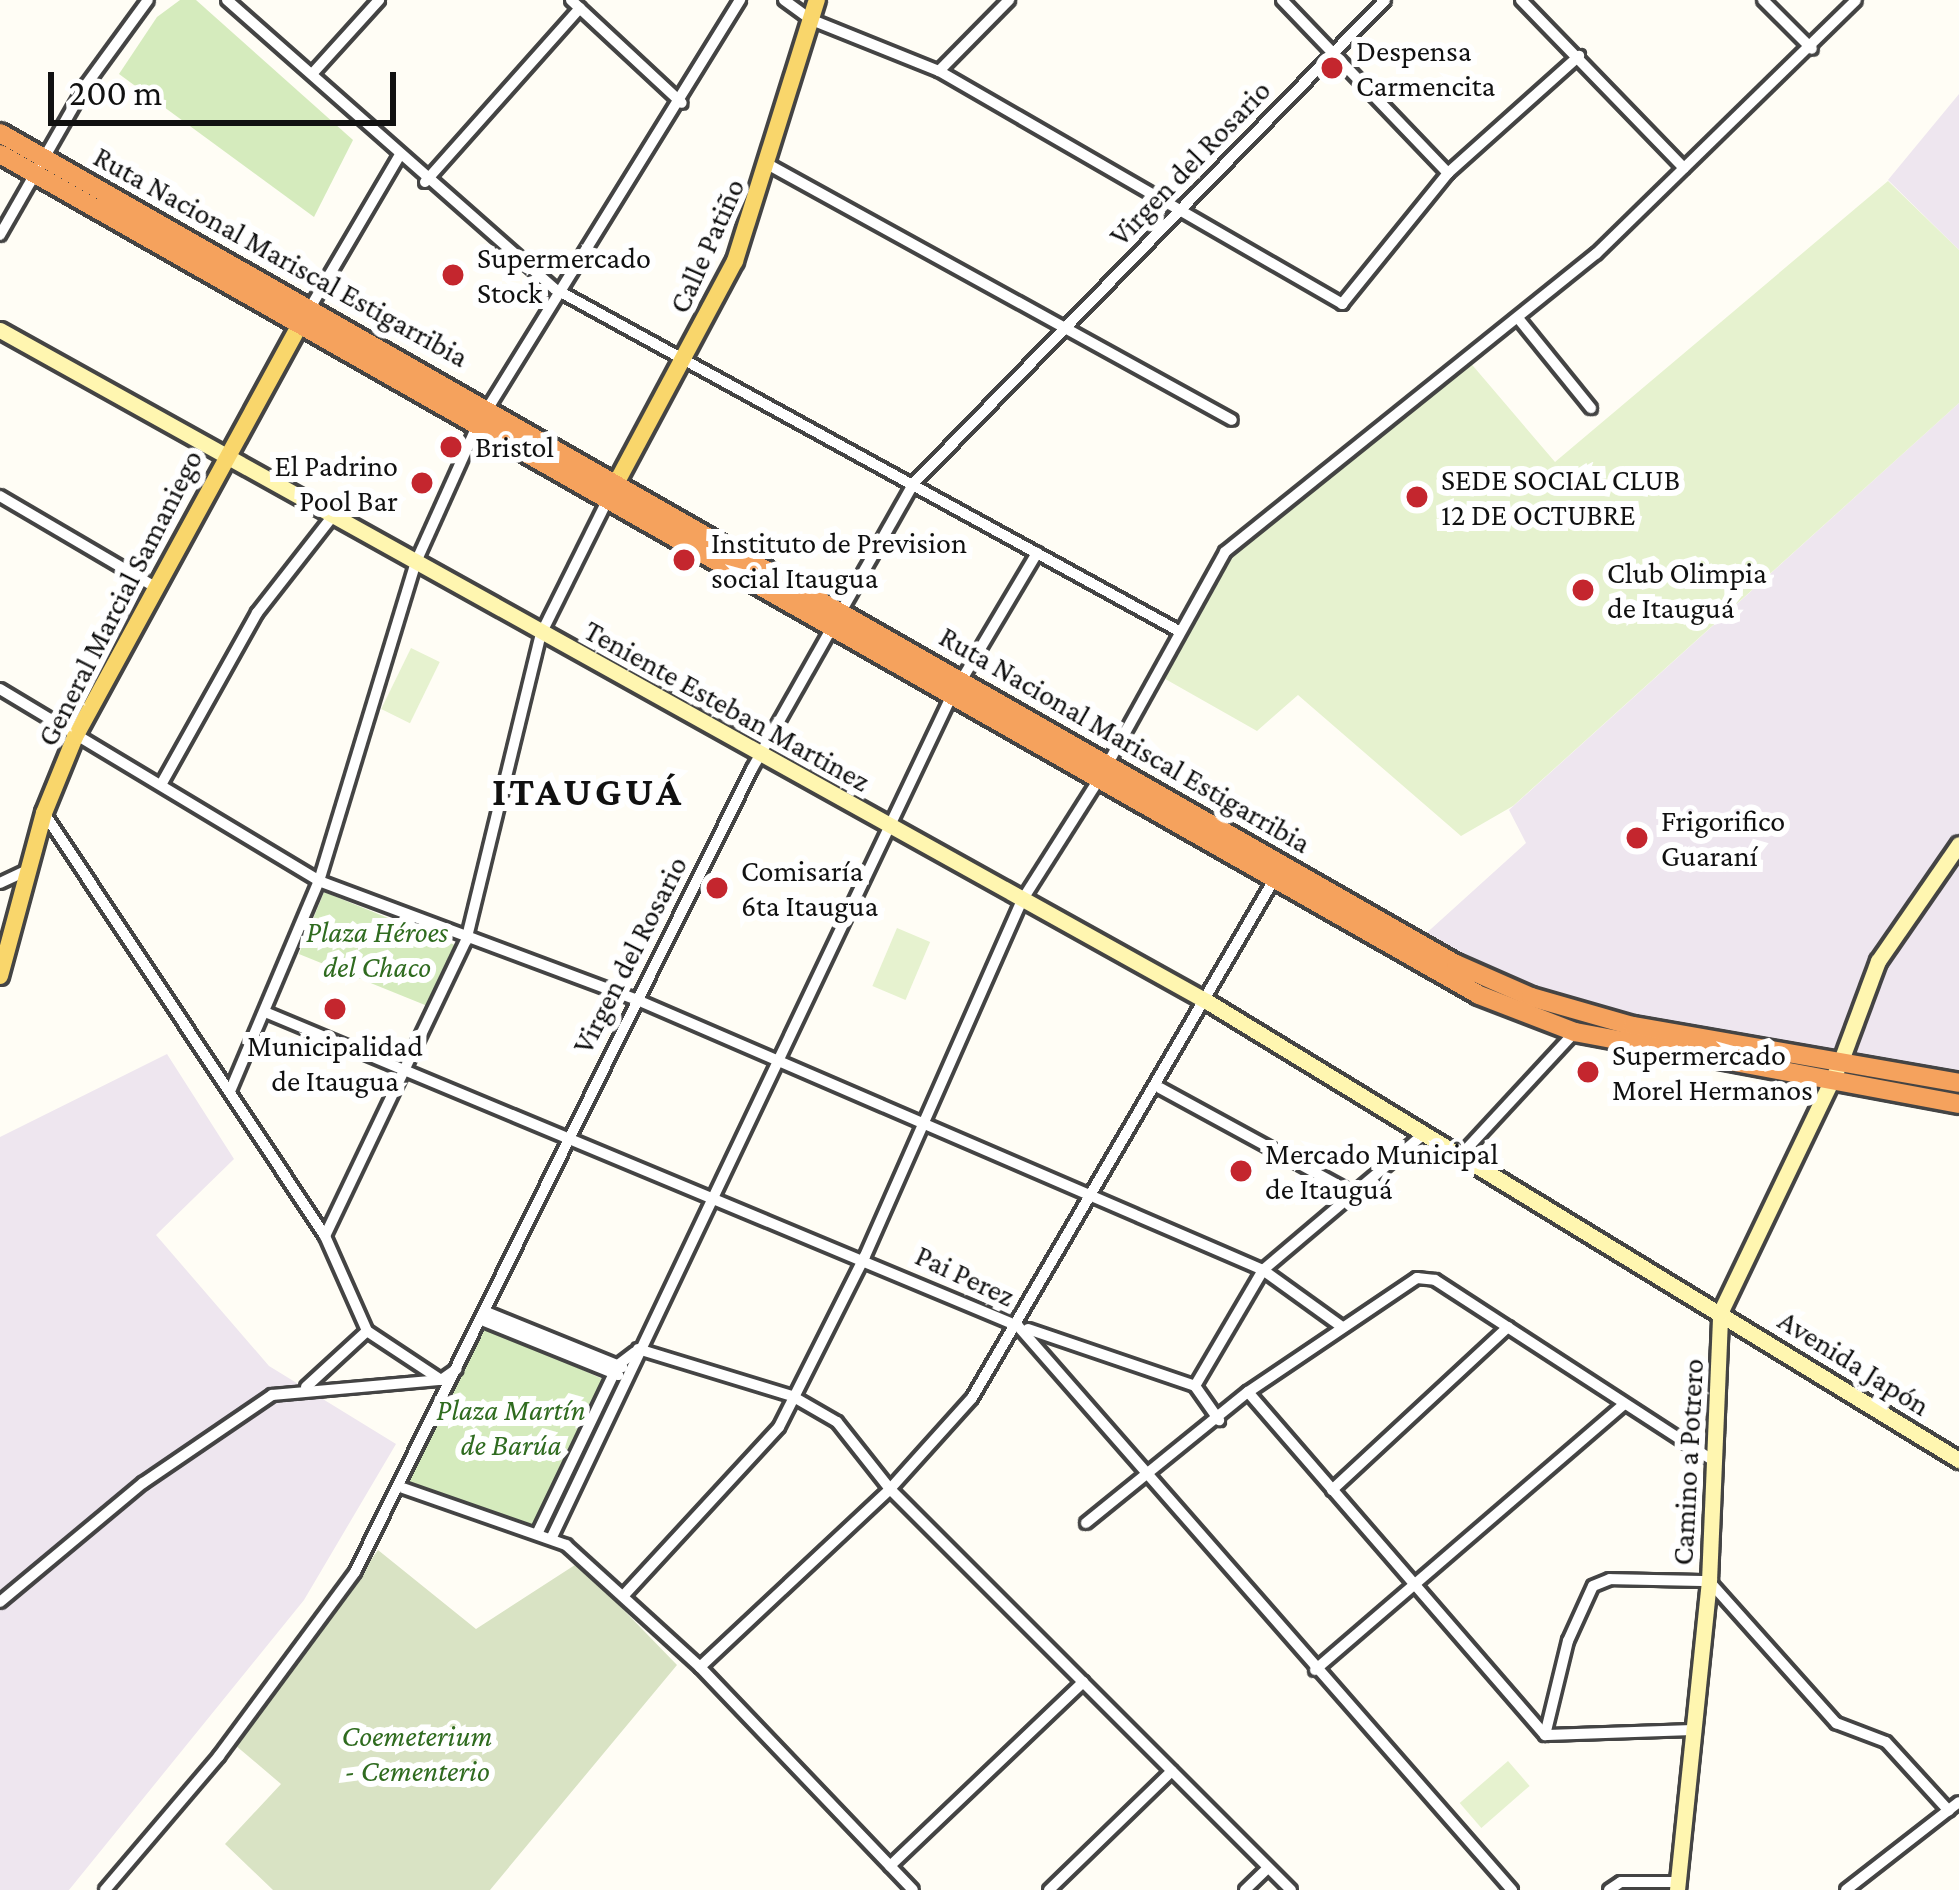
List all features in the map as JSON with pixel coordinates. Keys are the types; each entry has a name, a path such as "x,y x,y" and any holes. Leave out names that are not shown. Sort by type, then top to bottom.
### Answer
{"highway":[{"name":"Ruta Nacional Mariscal Estigarribia","path":"0,133 40,166 299,326 483,416"},
{"name":"Ruta Nacional Mariscal Estigarribia","path":"0,154 40,166 310,308 483,416 1279,872 1449,980 1575,1032 1959,1104"},
{"name":"Ruta Nacional Mariscal Estigarribia","path":"1279,872 1456,964 1531,997 1633,1026 1959,1083"}],"main road":[{"name":"Calle Patiño","path":"612,491 686,358 771,166 817,0"},
{"name":"General Marcial Samaniego","path":"0,976 44,813 75,737 224,455 310,308"}],"street":[{"path":"0,235 148,0"},
{"path":"227,0 425,182 555,289 1179,631"},
{"path":"312,74 379,0"},
{"path":"231,1089 319,881 416,562 483,416 555,289 682,103 740,0"},
{"path":"784,0 812,20 939,71 1181,205 1342,304 1448,173 1579,56"},
{"path":"939,71 1009,0"},
{"path":"1282,0 1448,173"},
{"name":"Virgen del Rosario","path":"105,1890 320,1621 403,1488 563,1140 760,754 913,484 1385,0"},
{"path":"1521,0 1684,168"},
{"path":"1763,0 1812,49"},
{"path":"625,1594 752,1462 792,1396 865,1256 1021,902 1105,770 1225,552 1518,318 1812,49 1856,0"},
{"path":"425,182 575,4 682,103"},
{"path":"310,308 399,156"},
{"path":"771,166 1232,420"},
{"path":"1518,318 1591,408"},
{"name":"Teniente Esteban Martinez","path":"0,330 1208,1002 1720,1313"},
{"path":"326,1235 466,941 541,634 612,491"},
{"path":"0,496 155,587"},
{"path":"162,783 257,613 332,517"},
{"path":"544,1536 623,1372 717,1198 886,826 957,687 1037,553"},
{"path":"0,689 319,881 466,941 635,999 1264,1270 1342,1327"},
{"path":"44,813 326,1235 367,1331 441,1380"},
{"name":"Camino a Potrero","path":"1677,1886 1709,1581 1720,1313 1832,1082 1878,961 1959,844"},
{"path":"0,883 28,870"},
{"path":"700,1667 890,1489 972,1398 1160,1088 1279,872"},
{"name":"Pai Perez","path":"265,1012 563,1140 865,1256 1018,1326 1290,1645 1512,1890"},
{"path":"1461,1155 1575,1032"},
{"path":"1160,1088 1358,1196"},
{"path":"1196,1386 1264,1270 1358,1196 1425,1133"},
{"path":"1087,1523 1248,1392 1406,1282 1428,1278 1715,1462"},
{"name":"Avenida Japón","path":"1720,1313 1959,1460"},
{"path":"484,1316 623,1372"},
{"path":"1018,1326 1196,1386 1219,1420"},
{"path":"1332,1490 1508,1327"},
{"path":"0,1602 230,1420 306,1387 367,1331"},
{"path":"638,1349 792,1396 837,1423 890,1489 1291,1890"},
{"path":"306,1387 441,1380 459,1367"},
{"path":"1248,1392 1545,1735 1695,1730"},
{"path":"1315,1670 1623,1406"},
{"path":"403,1488 544,1536 625,1594 914,1890"},
{"path":"1545,1735 1568,1642 1593,1586 1610,1579 1709,1581 1836,1723 1886,1742 1954,1806 1850,1889"},
{"path":"890,1866 1083,1682"},
{"path":"1049,1890 1172,1772"},
{"path":"1245,1890 1268,1868"},
{"path":"1609,1890 1621,1882 1677,1886"}],"shaded area":[{"path":"1959,94 1959,250 1888,180"},
{"path":"1959,403 1959,1077 1559,1003 1421,938 1526,843 1509,810"},
{"path":"167,1054 234,1159 156,1235 269,1366 396,1444 304,1600 69,1890 0,1890 0,1137"}],"green space":[{"path":"180,0 196,0 353,140 314,217 119,74 157,17"},
{"name":"Club Olimpia de Itauguá","path":"1888,181 1959,250 1959,403 1513,806 1461,836 1298,695 1257,731 1160,676 1230,550 1468,360 1555,462"},
{"path":"411,648 440,662 410,723 381,709"},
{"name":"Plaza Héroes del Chaco","path":"324,892 456,945 431,1007 299,954"},
{"path":"897,928 930,942 906,1000 872,986"},
{"name":"Plaza Martín de Barúa","path":"485,1326 607,1381 536,1526 406,1487"},
{"name":"Coemeterium - Cementerio","path":"378,1550 476,1629 578,1563 677,1665 490,1890 273,1890 225,1844 281,1784 235,1745"},
{"path":"1508,1761 1530,1786 1481,1828 1460,1803"}],"waterway":[{"path":"1616,1390 1625,1396"},
{"path":"1627,1398 1649,1413"}],"place":[{"name":"Despensa Carmencita","path":"1332,68"},
{"name":"Supermercado Stock","path":"453,275"},
{"name":"Bristol","path":"451,447"},
{"name":"El Padrino Pool Bar","path":"422,483"},
{"name":"SEDE SOCIAL CLUB 12 DE OCTUBRE","path":"1417,497"},
{"name":"Instituto de Prevision social Itaugua","path":"684,560"},
{"name":"Club Olimpia de Itauguá","path":"1583,590"},
{"name":"Frigorifico Guaraní","path":"1637,838"},
{"name":"Comisaría 6ta Itaugua","path":"717,888"},
{"name":"Municipalidad de Itaugua","path":"335,1009"},
{"name":"Supermercado Morel Hermanos","path":"1588,1072"},
{"name":"Mercado Municipal de Itauguá","path":"1241,1171"}],"district":[{"name":"ITAUGUÁ","path":"588,791"}]}
